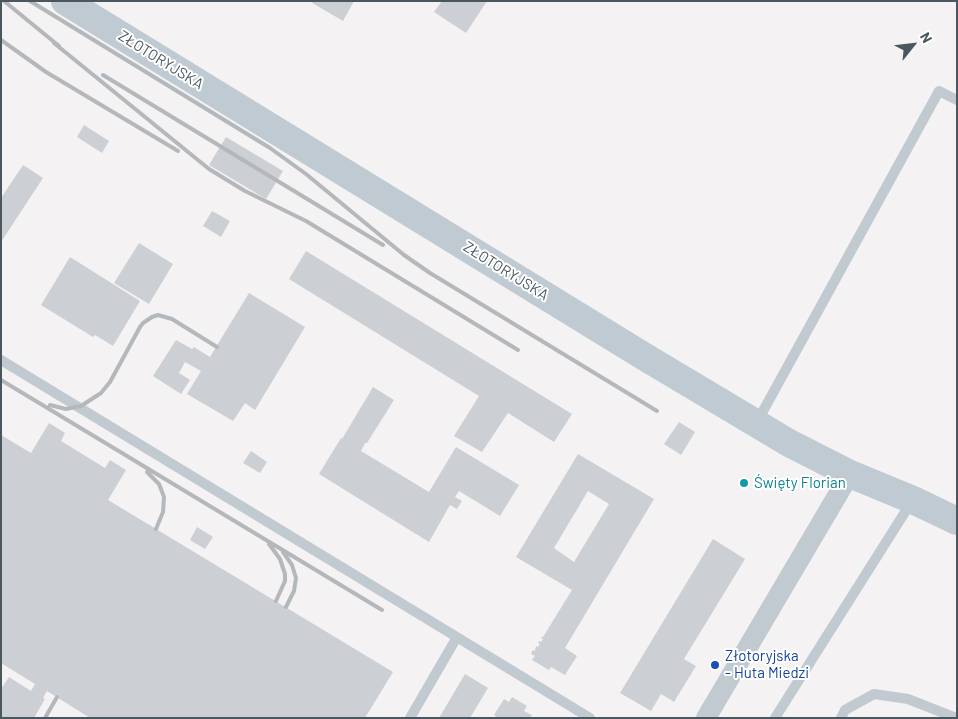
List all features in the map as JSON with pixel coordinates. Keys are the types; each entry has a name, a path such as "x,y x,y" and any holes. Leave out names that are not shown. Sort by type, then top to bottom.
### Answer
{"main road":[{"name":"ZŁOTORYJSKA","path":"66,1 645,357 789,443 850,474 957,521"}],"street":[{"path":"706,718 850,474"}],"lane":[{"path":"756,423 939,92 957,100"},
{"path":"1,360 590,718"},
{"path":"775,718 912,500"},
{"path":"410,718 457,637"},
{"path":"841,718 845,710 874,694 908,699 956,718"}],"building":[{"path":"309,1 354,1 343,21"},
{"path":"442,1 487,1 466,33 434,12"},
{"path":"84,125 109,141 102,153 77,137"},
{"path":"226,137 283,171 266,199 209,165"},
{"path":"23,165 43,178 1,242 1,198"},
{"path":"212,211 230,221 221,237 203,226"},
{"path":"139,243 173,264 149,304 114,283"},
{"path":"306,251 572,414 554,442 508,413 482,452 454,436 479,396 289,279"},
{"path":"70,257 140,301 113,346 95,335 93,337 41,305"},
{"path":"249,293 305,327 255,410 245,403 233,421 187,394 201,371 185,362 179,373 190,380 181,394 153,376 176,340 192,349 194,347 210,357"},
{"path":"373,387 394,400 361,451 429,492 456,447 519,485 500,516 459,491 455,497 462,501 457,509 450,505 429,542 319,474"},
{"path":"679,422 695,432 681,455 664,444"},
{"path":"49,423 65,433 61,441 105,468 110,460 126,470 108,500 393,672 365,718 90,718 47,691 43,698 45,699 34,718 1,718 1,689 9,677 31,691 35,684 1,663 1,435 31,453"},
{"path":"251,451 267,462 260,473 243,463"},
{"path":"578,454 654,499 565,648 577,656 565,675 551,667 549,670 532,660 535,656 531,654 533,650 535,651 536,646 538,647 540,644 538,643 539,641 541,642 543,639 541,638 542,636 572,590 516,557","holes":["588,491 609,504 574,562 554,548"]},
{"path":"197,527 213,537 205,549 190,540"},
{"path":"713,539 745,559 684,659 696,666 674,702 661,694 651,711 620,693"},
{"path":"465,674 488,688 470,718 439,718"},
{"path":"512,697 527,706 524,711 532,715 530,718 495,718 496,716 494,715 504,699 509,702"}],"railway":[{"path":"4,1 59,46"},
{"path":"30,1 270,148 306,174 404,255 430,273 657,411"},
{"path":"1,40 46,72 178,151"},
{"path":"54,43 209,169 245,191 306,221 518,350"},
{"path":"103,75 383,245"},
{"path":"50,405 66,409 81,406 101,393 110,382 140,327 152,317 158,315 172,319 217,347"},
{"path":"1,380 382,610"},
{"path":"147,472 159,484 164,497 163,512 156,529"},
{"path":"269,544 280,559 285,574 285,581 276,601"},
{"path":"283,552 292,565 296,578 294,591 286,607"},
{"path":"45,718 57,697"}],"place":[{"name":"Święty Florian","path":"744,483"},
{"name":"Złotoryjska - Huta Miedzi","path":"715,665"}]}
